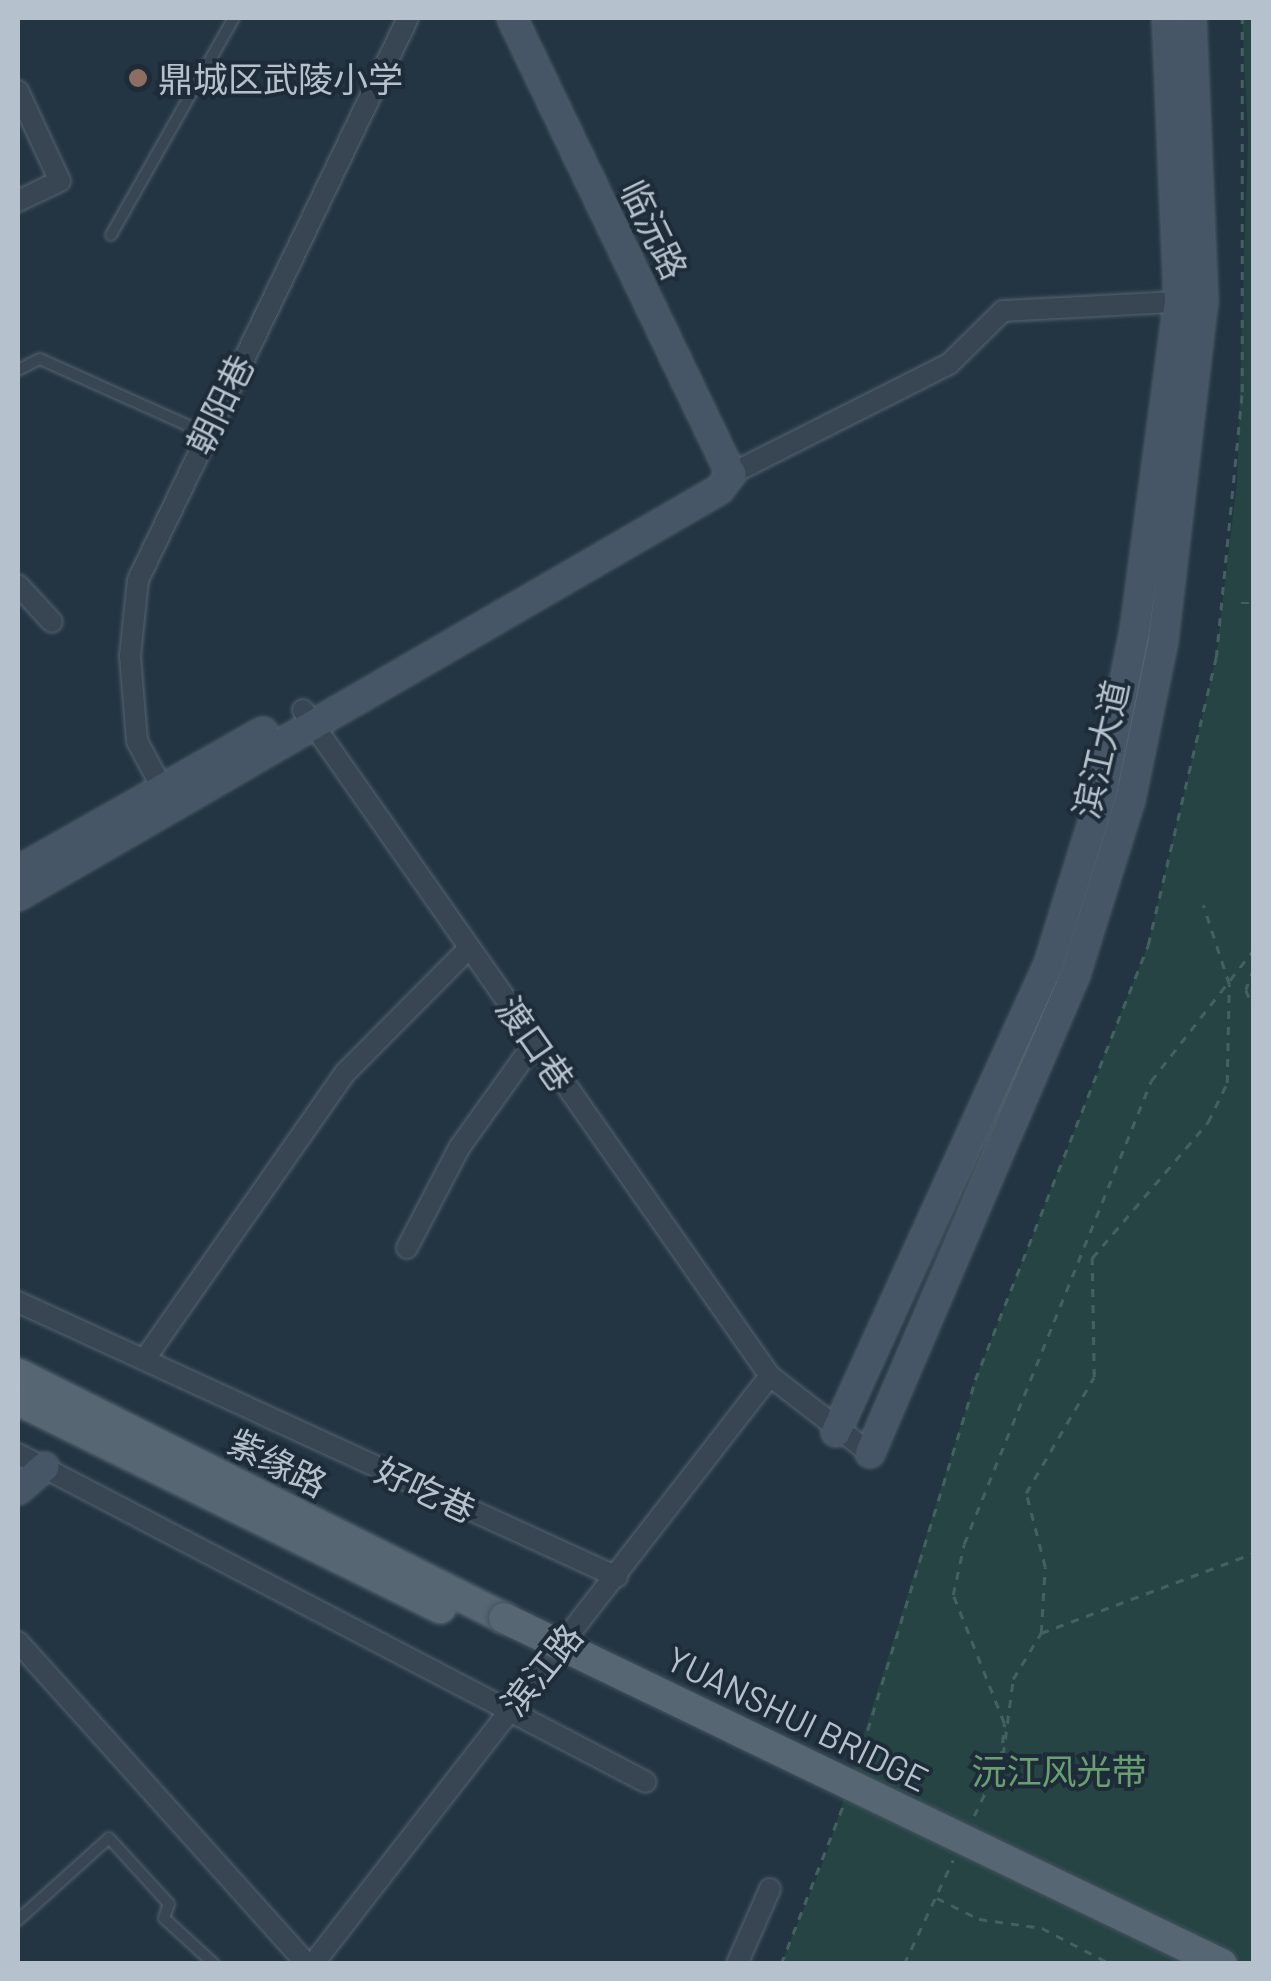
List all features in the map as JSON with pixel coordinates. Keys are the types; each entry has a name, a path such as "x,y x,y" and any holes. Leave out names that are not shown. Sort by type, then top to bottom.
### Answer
{"main road":[{"name":"紫缘路","path":"18,1374 502,1627"},
{"name":"紫缘路","path":"18,1400 502,1627"},
{"name":"YUANSHUI BRIDGE","path":"502,1627 1182,1964"},
{"name":"YUANSHUI BRIDGE","path":"502,1627 1222,1964"}],"street":[{"name":"朝阳巷","path":"167,798 137,740 130,656 138,580 408,18"},
{"name":"临沅路","path":"512,18 731,474"},
{"name":"滨江大道","path":"836,1432 1049,964 1102,794 1135,631 1191,301 1167,18"},
{"name":"滨江大道","path":"870,1453 1075,975 1130,800 1163,640 1191,301 1191,18"},
{"path":"18,91 60,180 18,201"},
{"path":"19,873 167,798 713,476 731,474 950,364 1002,310 1191,301"},
{"path":"19,590 52,622"},
{"name":"渡口巷","path":"308,717 770,1376 836,1432 870,1453"},
{"path":"144,1360 346,1072 469,948"},
{"path":"407,1248 459,1148 535,1042"},
{"name":"好吃巷","path":"18,1302 617,1577"},
{"name":"滨江路","path":"310,1964 510,1707 617,1577 770,1376"},
{"path":"18,1454 510,1707 646,1782"},
{"path":"18,1490 44,1468"},
{"path":"18,1643 310,1964"},
{"path":"738,1964 770,1889"}],"lane":[{"path":"111,234 234,18"},
{"path":"18,370 40,358 206,432"},
{"path":"18,1920 109,1838 169,1904 164,1918 214,1964"}],"path":[{"path":"1242,602 1254,603"},
{"path":"968,1828 1001,1759 1014,1679 1041,1632 1045,1567 1026,1493 1094,1378 1092,1258 1208,1122 1227,1082 1230,984 1203,906"},
{"path":"1001,1759 997,1691 960,1619 954,1573 1133,1119 1178,1038 1230,984 1254,949"},
{"path":"1254,969 1248,979 1254,1010"},
{"path":"1237,974 1248,979"},
{"path":"1041,1632 1254,1554"},
{"path":"904,1964 960,1845"},
{"path":"936,1897 979,1919 1042,1928 1112,1964"}],"green space":[{"name":"沅江风光带","path":"1242,18 1253,18 1253,1963 781,1964 826,1855 975,1380 1148,945 1216,658 1237,482 1248,138"}],"place":[{"name":"鼎城区武陵小学","path":"138,78"}]}
